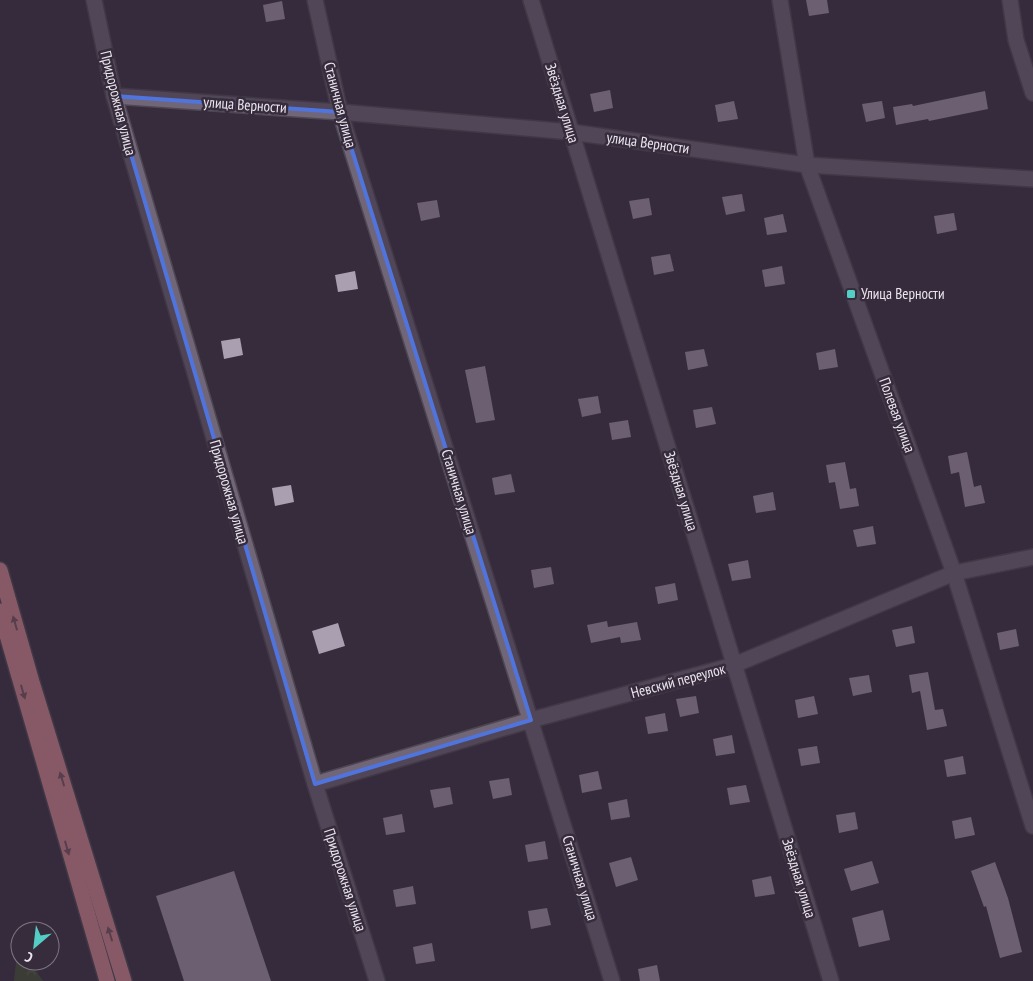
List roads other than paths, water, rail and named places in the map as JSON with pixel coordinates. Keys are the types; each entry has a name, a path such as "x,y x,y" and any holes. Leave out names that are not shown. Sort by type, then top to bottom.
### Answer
{"highway":[{"path":"0,570 32,682 124,981"},
{"path":"0,611 107,981"}],"street":[{"name":"Придорожная улица","path":"94,0 114,96 314,784 377,981"},
{"name":"Станичная улица","path":"314,0 340,112 612,981"},
{"name":"Звёздная улица","path":"532,0 831,981"},
{"name":"Полевая улица","path":"780,0 807,165 954,573 1033,826"},
{"path":"1010,0 1016,40 1033,93"},
{"name":"улица Верности","path":"114,96 340,112 571,132 807,165 1033,179"},
{"name":"Невский переулок","path":"314,784 531,720 734,665 954,573 1033,557"}],"place":[{"name":"Улица Верности","path":"851,294"}]}
